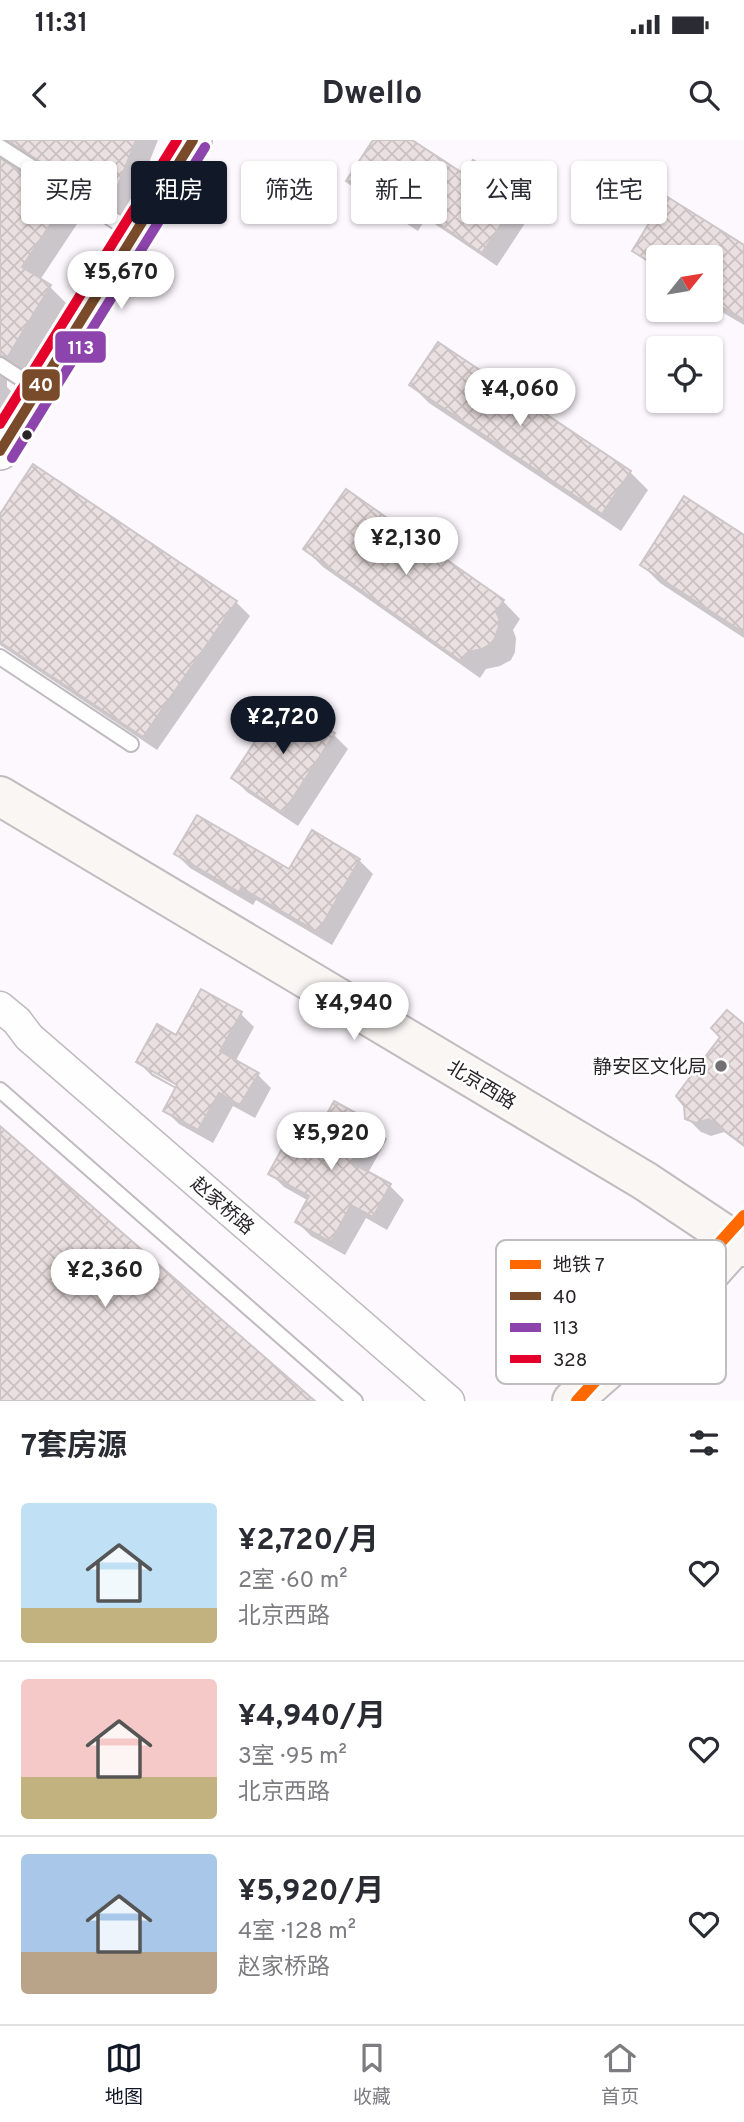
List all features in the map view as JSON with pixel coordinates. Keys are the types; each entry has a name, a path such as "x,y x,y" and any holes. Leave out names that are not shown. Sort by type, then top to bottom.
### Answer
{"main road":[{"name":"北京西路","path":"0,796 645,1181 742,1242"},
{"path":"726,1259 742,1242"},
{"path":"572,1401 591,1384"}],"street":[{"path":"0,451 193,140"},
{"name":"赵家桥路","path":"0,1007 18,1021 29,1037 449,1401"}],"lane":[{"path":"0,147 135,234"},
{"path":"0,365 38,390"},
{"path":"0,657 131,744"},
{"path":"0,1090 355,1401"}],"building":[{"path":"7,140 136,140 117,188 117,161 39,161"},
{"path":"373,140 412,140 444,161 359,161"},
{"path":"0,158 21,172 21,224 51,224 22,267 51,285 7,358 0,355"},
{"path":"447,163 461,172 461,224 501,224 482,253 439,224 447,224"},
{"path":"667,197 744,245 744,320 723,308 723,245 646,245 646,260 632,251 649,224 667,224"},
{"path":"438,342 631,471 602,514 409,385"},
{"path":"33,464 237,601 143,737 0,642 0,514"},
{"path":"346,489 504,600 496,612 499,626 493,643 468,652 461,661 303,549"},
{"path":"684,496 744,535 744,633 640,565"},
{"path":"283,699 335,733 283,813 231,778"},
{"path":"197,815 289,869 312,830 360,859 318,932 241,888 239,892 174,854"},
{"path":"201,989 242,1012 220,1051 259,1073 240,1105 219,1093 198,1130 163,1111 177,1085 136,1062 157,1024 176,1035"},
{"name":"静安区文化局","path":"727,1010 744,1024 744,1145 709,1119 696,1123 685,1119 684,1106 676,1096 720,1037 711,1028"},
{"path":"334,1101 374,1123 352,1163 391,1184 373,1217 351,1205 331,1242 295,1222 309,1196 268,1174 289,1136 309,1146"},
{"path":"0,1126 315,1401 0,1401"}],"metro line":[{"name":"7","path":"722,1240 744,1216"},
{"name":"7","path":"577,1401 592,1384"}],"transit line":[{"name":"328","path":"0,424 177,140"},
{"name":"40","path":"0,451 193,140"},
{"name":"113","path":"12,458 205,147"}],"place":[{"name":"静安区文化局","path":"721,1066"}]}
